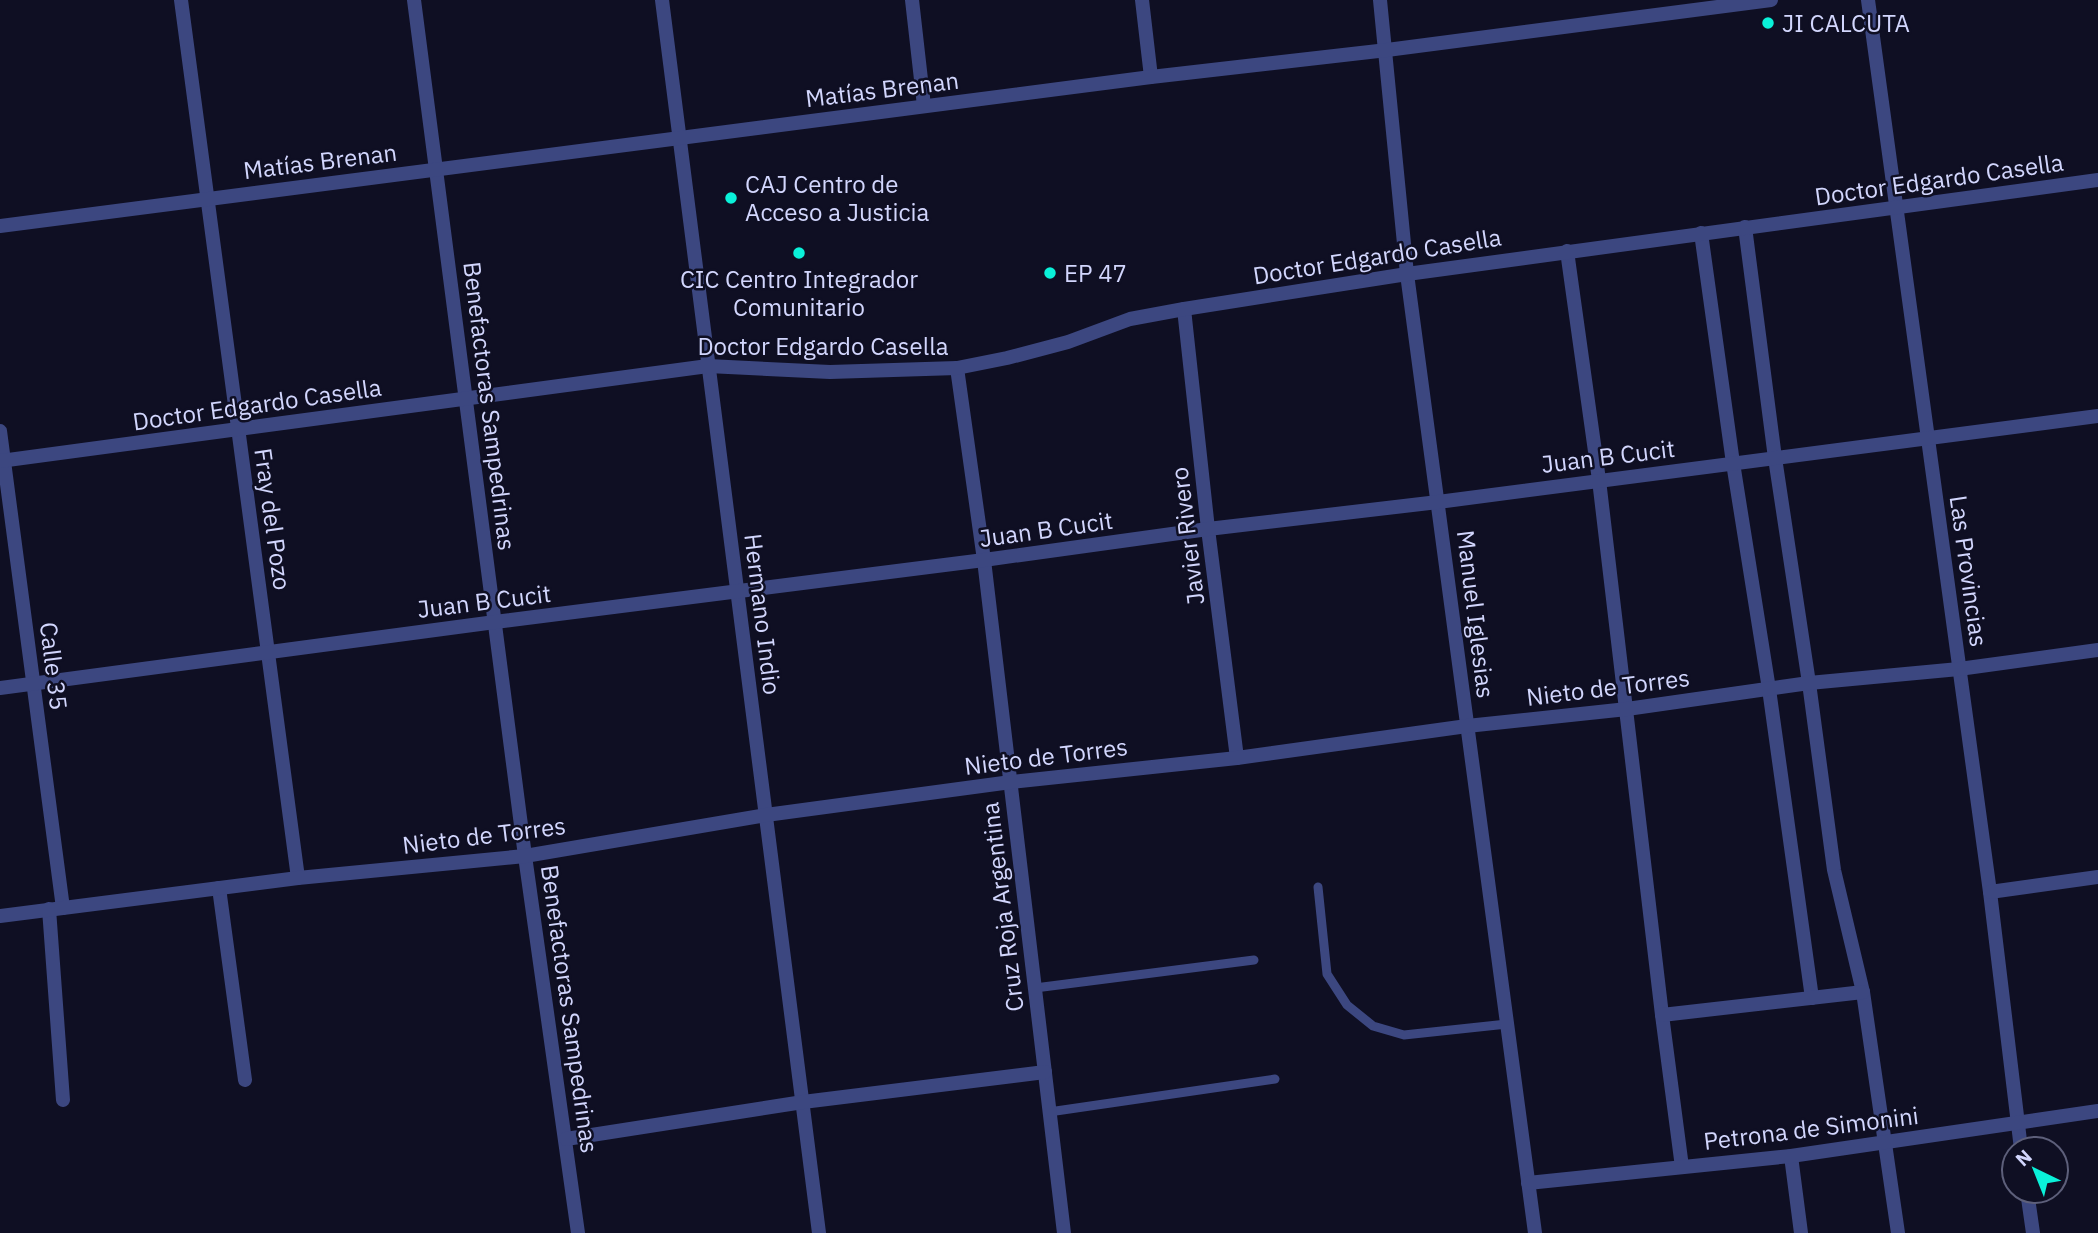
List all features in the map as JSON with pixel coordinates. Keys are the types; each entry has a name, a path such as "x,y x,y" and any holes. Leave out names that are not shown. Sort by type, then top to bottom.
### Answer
{"street":[{"name":"Fray del Pozo","path":"181,0 298,878"},
{"name":"Benefactoras Sampedrinas","path":"414,0 525,856 578,1233"},
{"name":"Hermano Indio","path":"662,0 819,1233"},
{"path":"912,0 924,106"},
{"path":"1142,0 1152,77"},
{"name":"Manuel Iglesias","path":"1380,0 1408,274 1535,1233"},
{"name":"Matías Brenan","path":"0,226 1771,0"},
{"name":"Las Provincias","path":"1868,0 1990,891 2019,1135"},
{"name":"Doctor Edgardo Casella","path":"2,461 708,366 830,372 957,368 1068,342 1130,319 1184,309 1567,251 2098,180"},
{"path":"1745,227 1834,870 1863,992 1898,1233"},
{"path":"1701,233 1812,998"},
{"path":"1567,251 1599,480 1682,1167"},
{"name":"Javier Rivero","path":"1184,309 1237,758"},
{"name":"Cruz Roja Argentina","path":"957,368 985,560 1064,1233"},
{"name":"Juan B Cucit","path":"0,688 1208,529 1438,502 2098,416"},
{"name":"Calle 35","path":"0,431 33,684 56,908 63,1100"},
{"name":"Nieto de Torres","path":"0,916 298,878 525,856 766,815 1011,782 1237,758 1467,726 1627,709 1809,683 1959,668 2098,650"},
{"path":"1990,891 2098,877"},
{"path":"219,888 245,1080"},
{"path":"1662,1015 1863,992"},
{"path":"566,1139 803,1102 1045,1072"},
{"name":"Petrona de Simonini","path":"1528,1183 1791,1156 2098,1111"},
{"path":"1791,1156 1801,1233"},
{"path":"2029,1205 2034,1233"}],"lane":[{"path":"1318,887 1327,974 1347,1005 1373,1026 1404,1035 1507,1024"},
{"path":"1035,988 1254,960"},
{"path":"1049,1112 1275,1079"}],"place":[{"name":"JI CALCUTA","path":"1768,23"},
{"name":"CAJ Centro de Acceso a Justicia","path":"731,198"},
{"name":"CIC Centro Integrador Comunitario","path":"799,253"},
{"name":"EP 47","path":"1050,273"}]}
